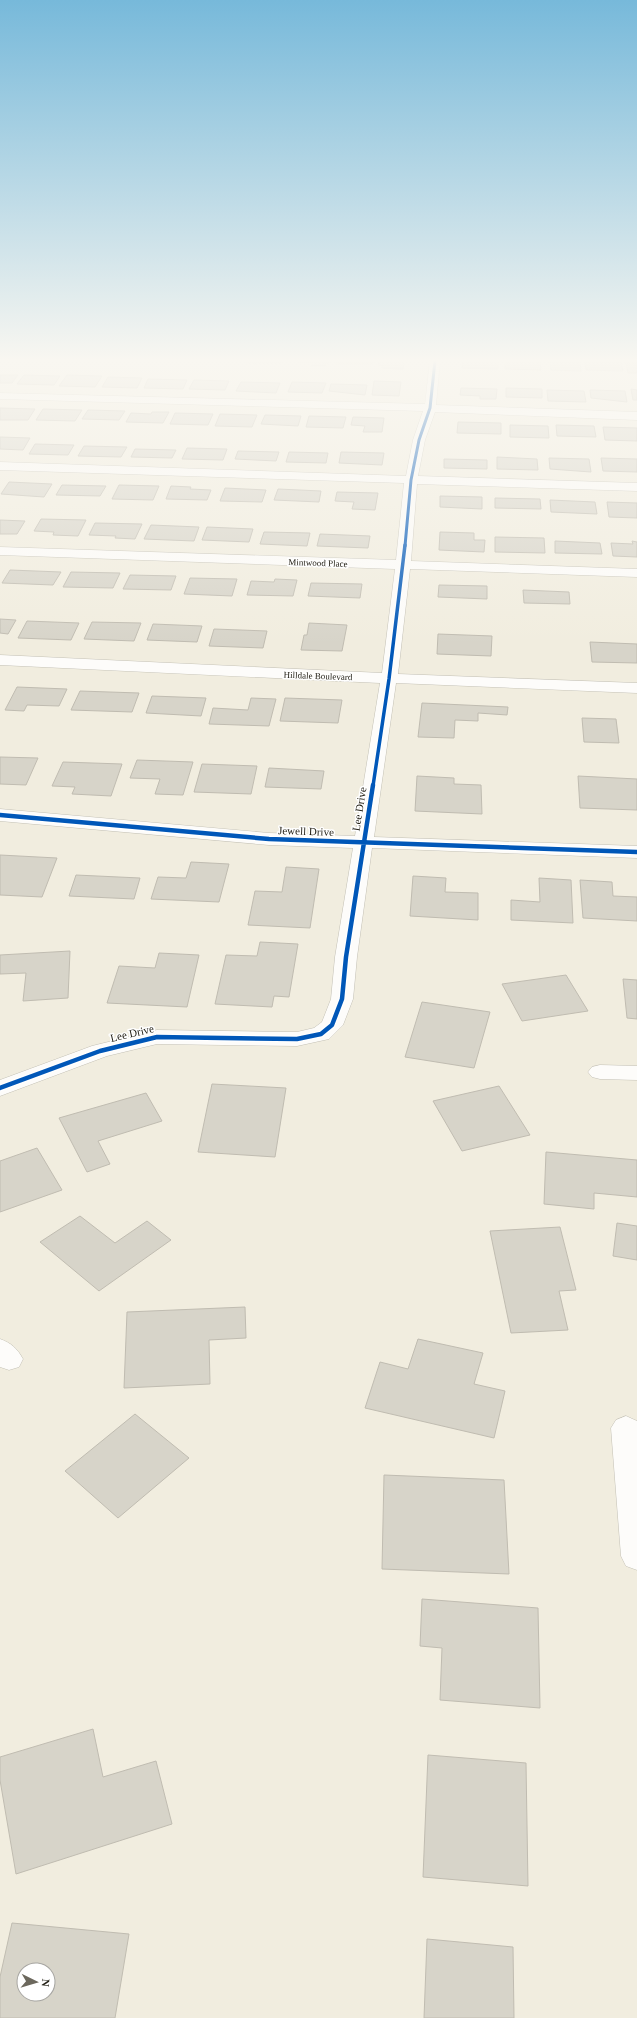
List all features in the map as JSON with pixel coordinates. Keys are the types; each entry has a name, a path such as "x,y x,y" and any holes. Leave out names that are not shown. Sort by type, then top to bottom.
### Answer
{"street":[{"name":"Lee Drive","path":"0,1088 100,1051 157,1037 297,1039 321,1034 332,1025 342,999 346,957 389,678 412,480 416,455"},
{"path":"0,466 637,487"},
{"name":"Mintwood Place","path":"0,551 637,573"},
{"name":"Hilldale Boulevard","path":"0,660 637,688"},
{"name":"Jewell Drive","path":"0,815 269,839 637,852"},
{"path":"600,1072 637,1073"},
{"path":"626,1428 637,1556"}],"building":[{"path":"78,455 122,455 121,457"},
{"path":"132,455 173,455 172,458 131,457"},
{"path":"184,455 225,455 223,460 182,459"},
{"path":"236,455 278,455 276,461 235,459"},
{"path":"288,455 328,455 326,463 286,462"},
{"path":"340,455 384,455 382,465 339,463"},
{"path":"497,457 537,459 538,470 497,469"},
{"path":"549,458 589,459 591,472 550,469"},
{"path":"601,458 637,459 637,472 603,471"},
{"path":"444,459 487,460 487,469 444,468"},
{"path":"9,482 52,484 44,497 1,494"},
{"path":"62,485 106,486 100,496 56,495"},
{"path":"119,485 159,486 153,500 112,499"},
{"path":"171,486 211,490 207,500 166,499"},
{"path":"225,488 266,490 262,502 220,501"},
{"path":"278,489 321,491 319,502 274,500"},
{"path":"337,492 378,493 375,510 352,509 354,502 335,501"},
{"path":"440,496 482,497 482,509 440,507"},
{"path":"495,498 540,499 541,509 495,508"},
{"path":"550,500 595,502 597,514 551,512"},
{"path":"607,502 637,503 637,518 609,517"},
{"path":"41,519 86,520 78,536 53,535 54,532 34,531"},
{"path":"0,520 25,521 17,534 0,534"},
{"path":"95,523 142,524 135,539 115,538 116,536 89,535"},
{"path":"151,525 199,527 194,541 144,539"},
{"path":"207,527 253,529 249,542 202,540"},
{"path":"264,532 310,533 307,546 260,544"},
{"path":"440,532 474,533 474,540 485,540 484,552 439,550"},
{"path":"320,534 370,536 368,548 317,546"},
{"path":"495,537 544,538 545,553 495,552"},
{"path":"555,541 600,543 602,554 555,553"},
{"path":"632,541 637,542 637,557 613,556 611,543 633,544"},
{"path":"10,570 61,572 53,585 2,583"},
{"path":"71,572 120,573 113,588 63,587"},
{"path":"130,575 176,576 171,590 123,589"},
{"path":"190,578 237,579 232,596 184,594"},
{"path":"275,579 297,580 293,596 247,595 251,581 274,582"},
{"path":"311,583 362,584 360,598 308,596"},
{"path":"439,585 487,586 487,599 438,597"},
{"path":"523,590 569,592 570,604 524,603"},
{"path":"0,619 16,620 8,634 0,633"},
{"path":"27,621 79,623 71,640 18,638"},
{"path":"92,622 141,623 134,641 84,639"},
{"path":"309,623 347,625 342,651 301,650 304,635 307,635"},
{"path":"153,624 202,626 197,642 147,640"},
{"path":"214,629 267,631 263,648 209,646"},
{"path":"438,634 492,636 491,656 437,654"},
{"path":"590,642 637,644 637,663 592,662"},
{"path":"17,687 67,689 59,706 27,705 24,711 5,710"},
{"path":"80,691 139,693 132,712 71,710"},
{"path":"152,696 206,698 201,716 146,713"},
{"path":"251,698 276,699 269,726 209,724 213,708 248,710"},
{"path":"285,698 342,700 338,723 280,721"},
{"path":"422,703 508,707 507,715 478,713 478,721 455,720 454,738 418,737"},
{"path":"582,718 616,719 619,743 584,742"},
{"path":"0,757 38,758 26,785 0,784"},
{"path":"137,760 193,762 183,795 155,794 160,779 130,778"},
{"path":"63,762 122,764 111,796 72,794 75,787 52,786"},
{"path":"202,764 257,766 251,794 194,792"},
{"path":"269,768 324,771 321,789 265,787"},
{"path":"417,776 454,778 454,784 481,785 482,814 415,811"},
{"path":"578,776 637,779 637,810 580,808"},
{"path":"0,855 57,858 42,897 0,895"},
{"path":"191,862 229,864 219,902 151,899 158,877 186,878"},
{"path":"286,867 319,869 310,928 248,925 255,891 282,892"},
{"path":"76,875 140,878 134,899 69,896"},
{"path":"413,876 446,878 445,892 478,893 478,920 410,916"},
{"path":"539,878 571,880 573,923 511,920 511,900 540,902"},
{"path":"580,880 612,882 613,896 637,897 637,921 583,918"},
{"path":"260,942 298,944 289,997 274,996 272,1007 215,1004 226,955 257,956"},
{"path":"70,951 68,998 23,1001 26,973 0,974 0,955"},
{"path":"159,953 199,955 187,1007 107,1003 119,966 155,968"},
{"path":"566,975 588,1011 522,1021 502,984"},
{"path":"623,979 637,980 637,1019 627,1018"},
{"path":"422,1002 490,1012 474,1068 405,1057"},
{"path":"212,1084 286,1088 275,1157 198,1152"},
{"path":"499,1086 530,1135 462,1151 433,1101"},
{"path":"146,1093 162,1121 98,1141 110,1164 87,1172 59,1118"},
{"path":"37,1148 62,1190 0,1212 0,1161"},
{"path":"546,1152 637,1160 637,1197 594,1193 594,1209 544,1204"},
{"path":"80,1216 115,1243 147,1221 171,1240 99,1291 40,1242"},
{"path":"617,1223 637,1226 637,1260 613,1256"},
{"path":"560,1227 576,1290 559,1291 568,1330 511,1333 490,1231"},
{"path":"245,1307 246,1338 209,1340 210,1384 124,1388 127,1312"},
{"path":"418,1339 483,1353 474,1384 505,1391 494,1438 365,1408 380,1362 408,1369"},
{"path":"135,1414 189,1458 118,1518 65,1471"},
{"path":"384,1475 504,1480 509,1574 382,1569"},
{"path":"422,1599 538,1608 540,1708 440,1700 442,1648 420,1646"},
{"path":"93,1729 103,1777 156,1761 172,1824 16,1874 0,1780 0,1757"},
{"path":"428,1755 526,1763 528,1886 423,1877"},
{"path":"12,1923 129,1934 115,2018 0,2018 0,1977"},
{"path":"427,1939 513,1947 514,2018 424,2018"}],"cycle path":[{"path":"0,1088 100,1051 157,1037 297,1039 321,1034 332,1025 342,999 346,957 389,679 403,565 411,480 416,455"},
{"path":"0,815 269,839 637,852"}]}
